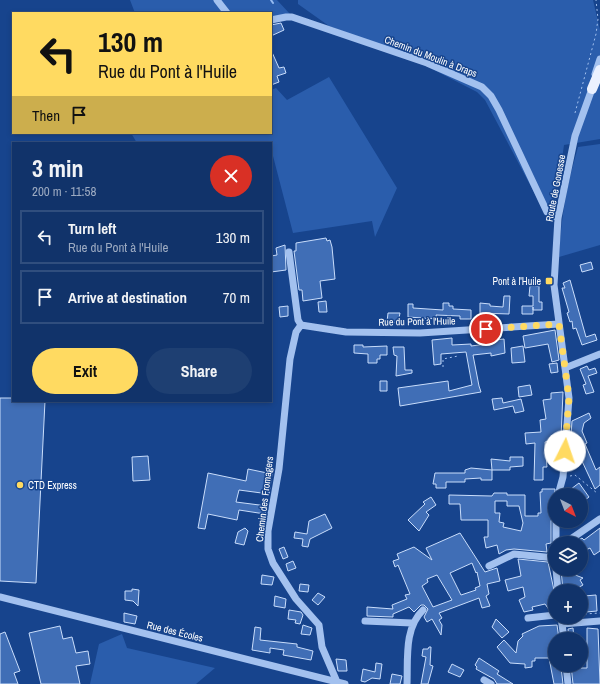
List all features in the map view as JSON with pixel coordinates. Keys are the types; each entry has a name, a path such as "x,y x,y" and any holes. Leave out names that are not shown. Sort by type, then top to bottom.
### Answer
{"main road":[{"path":"592,89 600,70"},
{"path":"592,89 600,78"}],"street":[{"path":"217,0 225,12"},
{"name":"Chemin du Moulin à Draps","path":"272,20 286,16 313,24 427,63 482,87 491,96 499,110 547,212 558,218"},
{"name":"Route de Gonesse","path":"560,488 563,477 569,398 553,276 558,218 575,136 592,89 600,59"},
{"path":"289,252 298,320 301,326"},
{"name":"Rue du Pont à l'Huile","path":"301,326 346,332 420,333 559,324"},
{"name":"Chemin des Fromagers","path":"301,326 296,332 290,359 278,469 268,531 268,548 274,563 296,599 319,625 322,647 341,683"},
{"path":"565,368 600,354"},
{"path":"575,536 600,519"},
{"path":"489,566 514,554 548,557"},
{"name":"Rue des Écoles","path":"0,597 341,683"},
{"path":"407,684 410,628 412,623 423,610"},
{"path":"528,618 548,616"},
{"path":"365,621 412,623"},
{"path":"588,621 600,621"},
{"path":"567,672 568,684"},
{"path":"484,680 491,684"}],"path":[{"path":"575,116 596,34 598,19 596,0"},
{"path":"443,367 443,359 458,356"},
{"path":"563,477 575,475 597,493"},
{"path":"588,614 600,613"}],"shaded area":[{"path":"130,0 277,0 290,14 272,24 272,12 135,12"},
{"path":"298,0 593,0 600,30 600,139 564,145 553,221 545,213 485,100 477,92 399,52 329,26 298,4"},
{"path":"329,77 397,188 375,237 372,221 293,233 272,156 272,142 136,142 132,134 272,134 272,90 276,88 287,100"},
{"path":"600,144 600,245 559,257 565,201 578,147"},
{"path":"122,634 127,648 215,668 196,684 90,684 99,644"}],"building":[{"path":"281,23 284,30 272,36 272,25"},
{"path":"272,52 279,68 284,67 286,73 277,76 279,82 272,85"},
{"path":"326,238 327,241 330,240 332,247 335,279 320,281 322,298 303,301 302,290 299,290 294,251 296,251 296,243"},
{"path":"285,245 286,270 272,272 272,256 277,255 276,248"},
{"path":"591,262 593,269 582,272 580,265"},
{"path":"570,280 586,337 595,334 597,340 582,345 576,328 573,329 572,321 570,322 567,313 569,312 562,288 565,288 563,283"},
{"path":"530,286 539,286 539,302 542,302 542,310 533,310 533,314 522,314 522,306 533,306 533,296 529,296"},
{"path":"504,296 510,296 509,314 480,313 480,303 490,304 490,306 503,307"},
{"path":"326,301 327,312 319,312 318,302"},
{"path":"443,303 449,303 449,306 453,306 453,309 471,310 471,319 460,319 460,316 436,315 437,319 408,317 408,304 413,304 413,308 443,310"},
{"path":"288,306 288,316 280,317 279,307"},
{"path":"388,313 400,313 398,323 387,322"},
{"path":"555,330 559,360 552,362 548,344 525,348 523,336"},
{"path":"452,338 452,345 471,344 471,346 495,343 495,340 504,339 505,353 491,356 491,353 473,355 481,392 400,406 398,388 448,381 449,391 472,385 466,352 441,354 441,364 434,365 432,340"},
{"path":"354,345 363,345 363,347 387,346 387,355 380,355 380,359 377,359 377,363 368,363 368,354 354,353"},
{"path":"523,346 525,362 512,363 511,348"},
{"path":"393,347 404,347 405,370 412,370 412,373 396,376 397,356 394,355"},
{"path":"557,363 558,372 551,373 549,364"},
{"path":"587,366 589,370 595,368 597,373 588,376 594,392 586,394 583,385 586,384 580,369"},
{"path":"380,381 387,381 387,391 380,391"},
{"path":"530,385 532,395 519,397 518,387"},
{"path":"563,392 561,438 545,442 547,467 543,467 543,480 534,480 535,443 526,444 525,433 541,432 540,420 546,419 543,400 551,399 551,393"},
{"name":"CTD Express","path":"0,398 12,398 12,402 45,402 36,583 0,581"},
{"path":"502,398 503,403 521,399 524,411 515,413 513,406 494,410 492,399"},
{"path":"589,413 591,418 584,423 582,431 587,443 585,444 596,470 600,467 600,485 595,489 581,459 569,463 572,421"},
{"path":"148,456 150,480 133,481 132,457"},
{"path":"510,457 523,457 523,466 510,467 510,470 492,470 491,459 510,461"},
{"path":"471,468 492,470 492,480 481,480 481,478 465,479 465,482 446,482 446,488 436,488 436,484 433,484 435,473 465,473 465,470"},
{"path":"248,469 272,474 269,494 239,490 236,502 267,506 265,514 239,510 237,520 208,514 205,529 198,528 208,473 246,481"},
{"path":"579,483 583,488 572,488"},
{"path":"542,489 548,489 548,528 551,528 551,536 548,536 548,544 546,544 547,552 514,549 506,550 499,554 497,545 486,548 484,537 488,537 488,520 461,520 460,504 449,504 449,495 492,496 494,493 507,493 507,495 525,495 525,516 538,516 538,513 541,513 540,492 542,492","holes":["495,501 507,501 507,506 519,506 523,523 521,531 503,527 504,523 499,522 500,513 495,513"]},
{"path":"431,497 436,505 426,512 429,515 419,531 408,520 425,504 423,502"},
{"path":"325,514 332,528 310,539 308,547 302,546 303,539 294,538 295,532 307,534 309,521"},
{"path":"245,528 248,531 244,545 235,543 238,532"},
{"path":"600,528 600,551 594,555 590,548 588,549 588,537"},
{"path":"460,533 485,572 497,568 500,581 487,584 489,594 486,596 490,606 482,608 479,598 439,613 442,618 439,620 442,625 441,635 432,619 427,622 424,617 428,609 424,605 421,605 414,612 409,607 393,614 393,617 367,616 367,607 393,609 392,605 407,599 405,595 410,594 398,565 395,567 393,561 399,559 397,554 414,547 432,560 426,548","holes":["472,563 476,573 477,572 480,586 475,588 476,590 461,595 450,573","437,575 452,600 433,607 422,586 428,582 427,579"]},
{"path":"284,547 288,557 283,559 279,549"},
{"path":"518,559 548,562 548,576 551,576 553,584 548,584 548,608 545,604 532,607 533,610 524,612 519,600 525,597 523,587 508,591 505,580 521,576"},
{"path":"293,561 296,568 288,571 286,564"},
{"path":"262,575 274,577 272,585 261,584"},
{"path":"562,576 578,576 583,578 580,580 582,584 562,584"},
{"path":"300,584 309,585 308,592 299,591"},
{"path":"132,589 139,590 138,606 133,601 125,600 125,591 132,591"},
{"path":"318,593 325,597 318,605 312,600"},
{"path":"596,595 597,611 588,612 588,596"},
{"path":"275,596 286,599 285,608 274,606"},
{"path":"289,610 301,612 303,615 300,624 295,623 296,620 288,619"},
{"path":"124,613 137,616 135,624 124,622"},
{"path":"496,619 509,632 502,638 492,627"},
{"path":"303,625 312,628 310,635 301,634"},
{"path":"557,625 558,632 548,632 548,658 535,658 535,661 532,661 532,667 525,668 525,664 510,663 497,647 504,640 516,653 518,641 523,636 522,634 539,626"},
{"path":"60,626 63,639 72,637 76,653 88,651 90,664 76,666 80,684 41,684 29,633"},
{"path":"255,627 261,628 260,640 297,644 297,647 313,651 311,660 283,655 284,650 270,648 270,653 252,650"},
{"path":"573,628 573,632 568,632 568,629"},
{"path":"587,628 598,629 600,684 573,684 572,672 588,672"},
{"path":"5,632 20,671 14,673 18,684 0,684 0,634"},
{"path":"431,647 430,665 433,666 428,684 421,684 426,657 422,656 423,649 428,649"},
{"path":"479,658 499,671 497,674 513,684 497,684 494,679 476,669 477,667 475,665"},
{"path":"336,659 346,660 347,671 338,671"},
{"path":"376,663 382,664 380,679 372,678 365,682 361,681 363,669 375,672"},
{"path":"452,664 464,670 460,677 448,672"},
{"path":"552,672 562,672 563,684 554,684"},
{"path":"392,674 402,676 400,684 390,684"}],"place":[{"name":"Pont à l'Huile","path":"549,281"},
{"name":"CTD Express","path":"20,485"}],"route":[{"path":"486,329 559,324 569,398 565,451"}]}
